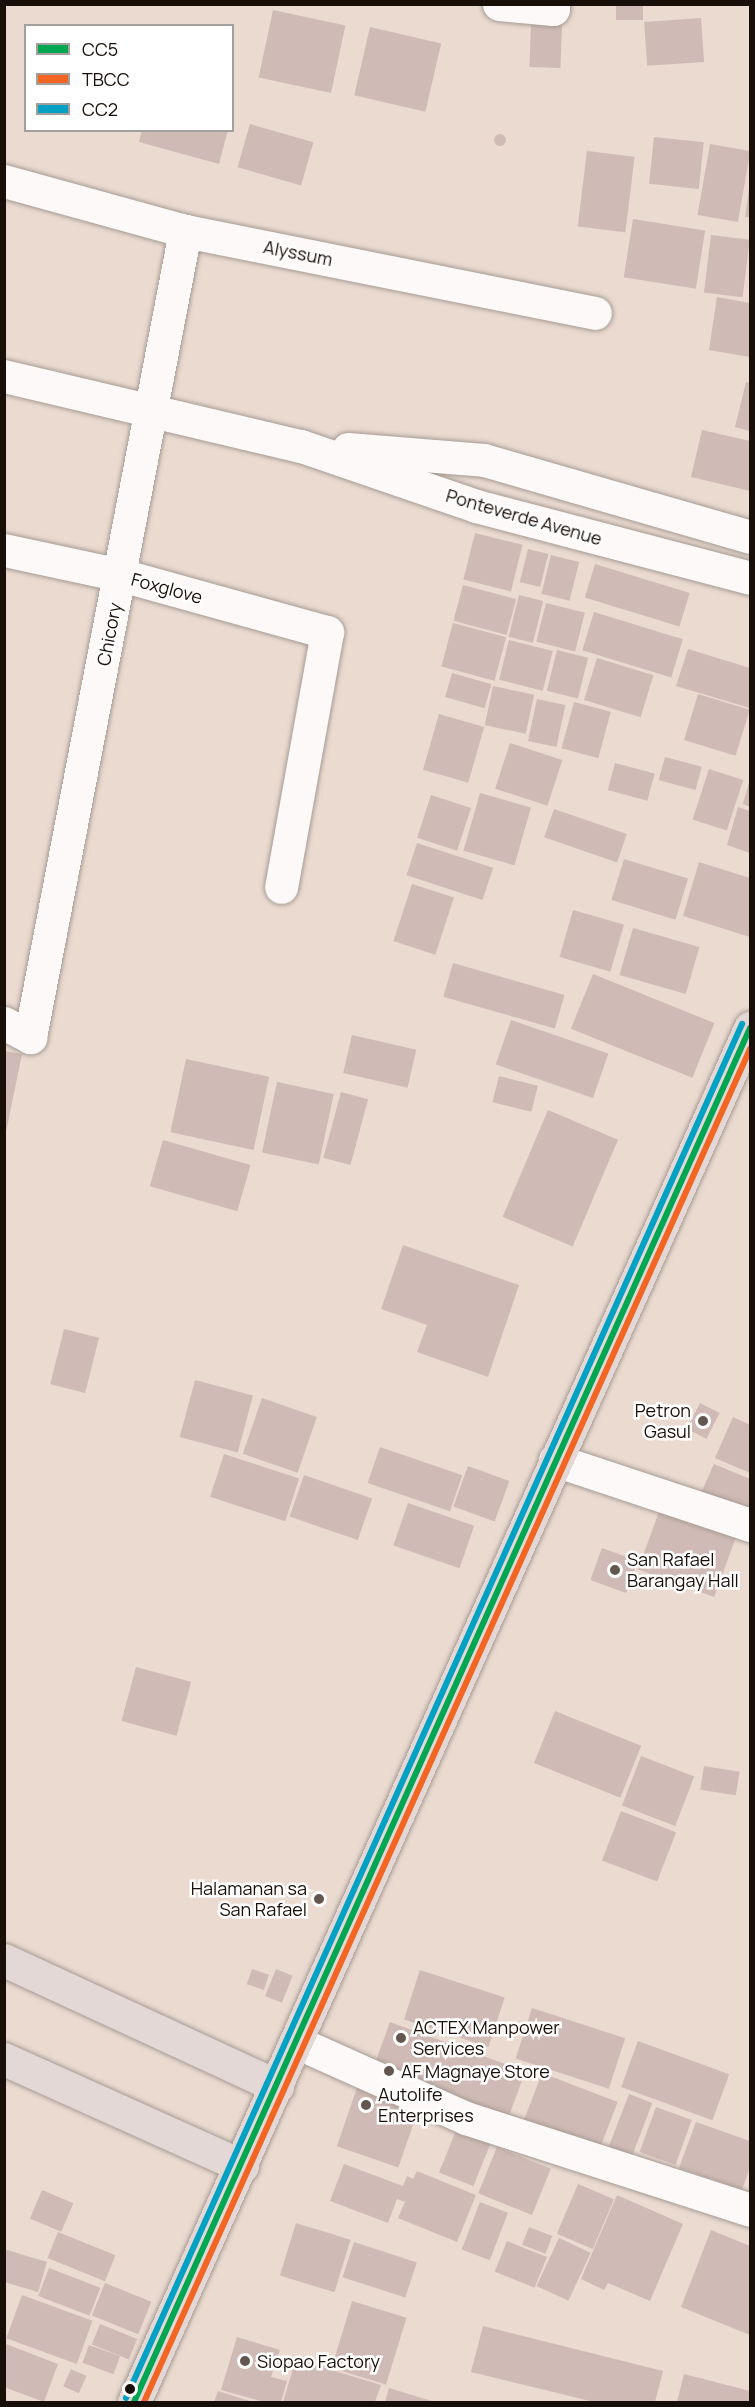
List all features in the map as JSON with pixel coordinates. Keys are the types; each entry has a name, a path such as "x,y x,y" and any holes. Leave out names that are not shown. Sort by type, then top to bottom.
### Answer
{"highway":[{"path":"134,2403 750,1028"},
{"path":"4,1960 277,2086"},
{"path":"4,2059 242,2166"}],"street":[{"path":"499,4 553,9 553,4"},
{"name":"Alyssum","path":"4,181 185,231 595,313"},
{"name":"Chicory","path":"17,1030 121,575 185,231"},
{"name":"Ponteverde Avenue","path":"4,376 301,446 476,506 750,578"},
{"name":"Ponteverde Avenue","path":"301,446 484,460 750,537"},
{"name":"Foxglove","path":"4,550 121,575 327,632 281,887"},
{"path":"555,1460 750,1525"},
{"path":"296,2042 466,2118 750,2210"}],"building":[{"path":"616,4 643,4 643,20 616,20"},
{"path":"273,10 345,25 331,93 259,77"},
{"path":"701,18 704,62 647,66 644,22"},
{"path":"531,23 562,24 560,68 529,67"},
{"path":"370,27 441,43 425,112 354,95"},
{"path":"250,124 313,142 301,185 238,167"},
{"path":"142,132 227,132 219,164 139,142"},
{"path":"502,134 506,140 502,146 498,146 494,138"},
{"path":"654,137 704,142 699,189 649,184"},
{"path":"710,144 750,151 738,222 697,215"},
{"path":"587,151 635,157 625,232 578,226"},
{"path":"749,189 750,217 745,217"},
{"path":"633,219 705,230 696,289 624,277"},
{"path":"711,235 750,240 743,297 704,293"},
{"path":"717,297 750,303 750,357 709,350"},
{"path":"746,382 750,383 750,431 735,427"},
{"path":"702,430 750,441 750,491 691,477"},
{"path":"475,533 523,545 511,591 463,580"},
{"path":"528,549 548,554 540,587 520,582"},
{"path":"551,555 579,562 569,601 541,594"},
{"path":"595,564 690,593 679,626 585,597"},
{"path":"463,585 516,599 507,635 453,621"},
{"path":"519,595 543,601 533,643 509,637"},
{"path":"546,603 585,613 575,651 536,642"},
{"path":"594,612 683,639 671,677 582,650"},
{"path":"453,623 506,637 494,681 441,666"},
{"path":"509,640 553,651 543,691 499,680"},
{"path":"688,649 750,668 750,708 676,686"},
{"path":"557,650 588,658 578,698 547,691"},
{"path":"597,658 653,675 641,717 584,700"},
{"path":"452,673 491,684 485,708 445,697"},
{"path":"493,686 534,695 526,734 485,725"},
{"path":"698,694 750,710 736,756 684,740"},
{"path":"537,699 565,705 556,747 528,741"},
{"path":"574,702 611,712 598,758 562,748"},
{"path":"439,714 484,727 468,783 423,770"},
{"path":"510,743 562,760 547,806 495,789"},
{"path":"665,757 702,767 695,790 659,780"},
{"path":"615,763 655,774 647,801 608,790"},
{"path":"709,769 743,780 727,831 693,819"},
{"path":"750,779 750,807 743,804"},
{"path":"480,793 531,808 514,865 463,851"},
{"path":"431,795 471,808 457,851 417,838"},
{"path":"738,807 750,811 750,853 727,845"},
{"path":"554,809 627,834 617,862 544,837"},
{"path":"417,843 493,868 483,900 406,875"},
{"path":"624,859 688,879 676,920 611,900"},
{"path":"699,862 750,878 750,937 683,916"},
{"path":"412,884 454,898 435,955 393,941"},
{"path":"573,910 624,925 610,972 559,957"},
{"path":"633,928 699,947 686,994 619,975"},
{"path":"453,963 565,995 555,1029 443,997"},
{"path":"593,974 714,1023 692,1078 571,1029"},
{"path":"511,1020 608,1054 593,1098 496,1064"},
{"path":"352,1035 416,1050 408,1088 343,1073"},
{"path":"4,1051 22,1054 6,1132 4,1132"},
{"path":"186,1059 269,1077 254,1150 170,1132"},
{"path":"499,1076 538,1086 531,1112 492,1102"},
{"path":"277,1082 334,1094 319,1164 262,1152"},
{"path":"341,1092 368,1099 350,1165 323,1158"},
{"path":"548,1110 618,1140 573,1246 503,1217"},
{"path":"163,1140 250,1165 237,1211 150,1186"},
{"path":"403,1245 519,1285 488,1377 417,1352 427,1325 381,1309"},
{"path":"64,1329 99,1338 85,1393 50,1384"},
{"path":"195,1380 253,1396 238,1453 180,1437"},
{"path":"262,1398 317,1417 298,1473 243,1454"},
{"name":"Petron Gasul","path":"700,1403 720,1413 706,1439 687,1429"},
{"path":"733,1417 750,1425 750,1473 715,1458"},
{"path":"380,1447 462,1475 450,1511 368,1483"},
{"path":"224,1454 299,1478 285,1521 210,1497"},
{"path":"714,1464 750,1479 750,1515 701,1493"},
{"path":"468,1466 509,1481 495,1521 453,1506"},
{"path":"304,1475 372,1498 358,1540 290,1517"},
{"path":"664,1498 740,1526 714,1597 638,1569"},
{"path":"408,1503 474,1526 460,1568 393,1546"},
{"name":"San Rafael Barangay Hall","path":"602,1548 638,1561 626,1593 590,1580"},
{"path":"136,1667 191,1682 177,1736 122,1721"},
{"path":"555,1711 641,1746 620,1798 534,1763"},
{"path":"641,1756 694,1776 675,1826 622,1805"},
{"path":"704,1766 740,1772 736,1795 700,1790"},
{"path":"621,1811 676,1832 657,1882 602,1860"},
{"path":"252,1969 269,1975 264,1990 247,1984"},
{"path":"276,1969 293,1976 282,2003 265,1996"},
{"path":"420,1970 505,1998 489,2047 404,2019"},
{"path":"532,2008 625,2038 609,2089 516,2058"},
{"path":"390,2022 525,2071 506,2125 371,2076"},
{"path":"638,2041 729,2074 712,2120 621,2087"},
{"path":"542,2073 618,2102 600,2149 524,2120"},
{"path":"359,2082 420,2103 398,2167 337,2146"},
{"path":"629,2094 652,2103 631,2158 608,2149"},
{"path":"656,2107 692,2120 675,2165 640,2152"},
{"path":"696,2122 750,2141 750,2167 742,2190 679,2168"},
{"path":"457,2128 491,2142 473,2186 439,2173"},
{"path":"497,2147 551,2169 532,2215 478,2193"},
{"path":"344,2164 403,2186 407,2176 413,2179 417,2171 476,2195 457,2242 398,2218 405,2202 397,2199 388,2223 330,2201"},
{"path":"578,2184 614,2199 593,2249 557,2234"},
{"path":"42,2190 73,2203 61,2232 30,2219"},
{"path":"617,2195 683,2224 650,2301 608,2283 604,2290 581,2279"},
{"path":"480,2202 508,2213 490,2260 462,2250"},
{"path":"296,2223 351,2240 334,2292 280,2276"},
{"path":"529,2227 552,2236 546,2254 522,2245"},
{"path":"711,2230 750,2246 750,2335 681,2307"},
{"path":"58,2232 115,2255 105,2281 48,2258"},
{"path":"559,2238 591,2253 568,2301 537,2286"},
{"path":"507,2241 547,2257 535,2288 495,2272"},
{"path":"354,2242 417,2262 405,2298 343,2277"},
{"path":"4,2249 47,2262 38,2292 4,2282"},
{"path":"49,2268 100,2288 90,2316 38,2296"},
{"path":"105,2283 151,2302 138,2334 92,2315"},
{"path":"22,2295 92,2321 77,2364 6,2338"},
{"path":"352,2301 407,2318 386,2385 332,2368"},
{"path":"100,2324 137,2339 129,2359 92,2344"},
{"path":"483,2326 663,2371 655,2402 594,2402 471,2372"},
{"path":"237,2337 280,2350 271,2377 287,2381 281,2402 264,2402 221,2390"},
{"path":"6,2344 58,2364 44,2402 4,2387"},
{"path":"89,2345 120,2356 114,2374 83,2363"},
{"path":"296,2359 381,2385 375,2402 283,2402"},
{"path":"71,2369 87,2376 79,2393 63,2386"},
{"path":"684,2374 750,2391 750,2402 677,2402"},
{"path":"389,2388 435,2402 385,2402"},
{"path":"218,2391 253,2402 214,2402"}],"transit line":[{"name":"CC2","path":"126,2398 742,1024"},
{"name":"CC5","path":"134,2402 750,1028"},
{"name":"TBCC","path":"144,2402 750,1049"}],"place":[{"name":"Petron Gasul","path":"703,1421"},
{"name":"San Rafael Barangay Hall","path":"615,1570"},
{"name":"Halamanan sa San Rafael","path":"319,1899"},
{"name":"ACTEX Manpower Services","path":"401,2038"},
{"name":"AF Magnaye Store","path":"389,2071"},
{"name":"Autolife Enterprises","path":"366,2105"},
{"name":"Siopao Factory","path":"245,2361"}]}
